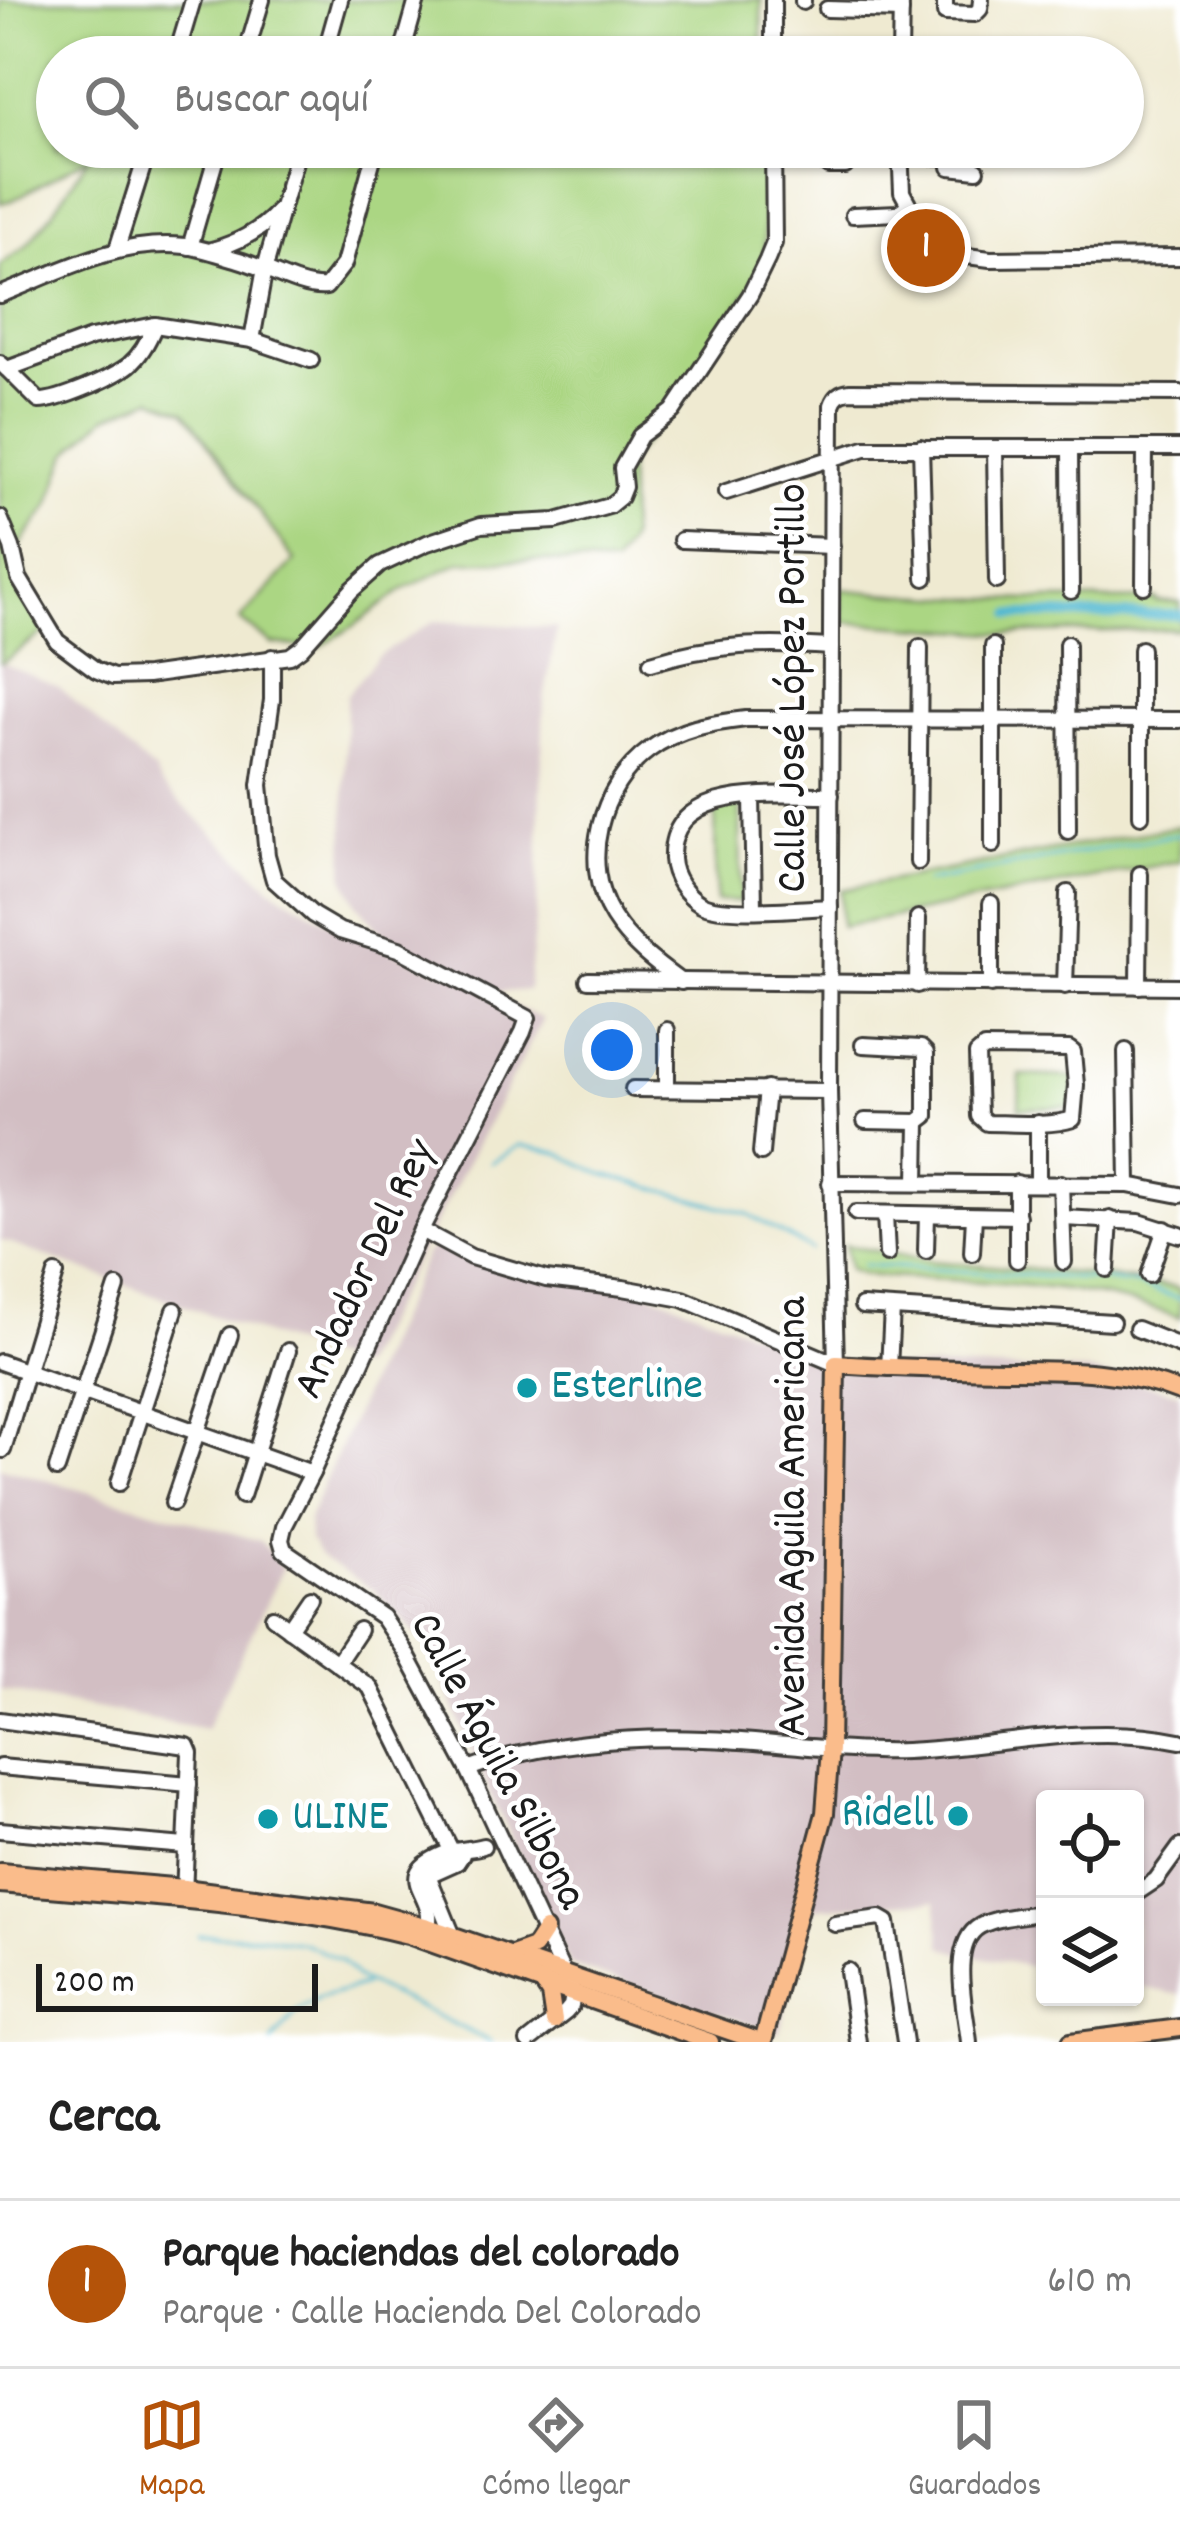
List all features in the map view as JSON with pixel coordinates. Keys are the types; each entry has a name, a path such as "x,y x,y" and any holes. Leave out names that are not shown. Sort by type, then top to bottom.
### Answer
{"main road":[{"path":"836,1364 1094,1371 1150,1380 1180,1392"},
{"name":"Avenida Aguila Americana","path":"762,2042 825,1814 836,1364"},
{"path":"0,1872 374,1912 762,2042"},
{"path":"0,1884 184,1894 374,1926 710,2042"},
{"path":"512,1955 534,1947 545,1930"},
{"path":"542,1982 550,1994 554,2021"},
{"path":"1071,2042 1180,2028"}],"street":[{"path":"182,36 193,0"},
{"path":"251,36 262,0"},
{"path":"330,36 340,0"},
{"path":"407,36 417,0"},
{"path":"773,0 773,36"},
{"path":"945,0 945,13 975,14 981,0"},
{"path":"827,9 901,5 901,36"},
{"path":"117,249 142,168"},
{"path":"198,249 215,168"},
{"path":"252,340 265,268 293,168"},
{"path":"0,295 117,249 155,244 198,249 265,268 310,288 326,287 344,264 370,168"},
{"path":"0,518 13,547 19,578 57,640 96,670 113,677 147,676 290,656 380,565 481,525 556,520 608,506 620,497 622,468 640,436 673,412 750,295 767,260 774,242 772,168"},
{"path":"901,168 902,192 909,205 967,256 1180,257"},
{"path":"959,168 977,170"},
{"path":"853,215 898,213 909,205"},
{"path":"198,249 236,242 268,222 282,206"},
{"path":"155,325 146,346 128,366 55,401 39,401 3,366 92,338 155,325 252,340 311,360"},
{"name":"Calle José López Portillo","path":"830,984 832,405 838,394 1180,393"},
{"path":"921,447 925,578"},
{"path":"726,492 865,448 1180,448"},
{"path":"995,448 997,581"},
{"path":"1070,448 1071,591"},
{"path":"1144,586 1145,448"},
{"path":"681,540 832,546"},
{"path":"1067,644 1068,831"},
{"path":"651,663 736,645 831,647"},
{"path":"992,844 993,646"},
{"path":"917,862 920,647"},
{"path":"1141,649 1141,816"},
{"name":"Andador Del Rey","path":"272,657 272,700 260,785 274,880 340,931 399,949 525,1014 528,1022 421,1230 281,1540"},
{"path":"681,982 635,946 613,917 597,869 597,836 621,776 652,748 687,729 746,719 1180,721"},
{"path":"752,796 754,908"},
{"path":"830,908 725,910 702,904 682,888 672,865 674,840 686,818 705,805 752,796 831,796"},
{"path":"1139,986 1140,874"},
{"path":"1065,986 1068,893"},
{"path":"991,985 992,903"},
{"path":"917,985 918,918"},
{"path":"588,980 1180,986"},
{"name":"Avenida Aguila Americana","path":"830,984 836,1364"},
{"path":"667,1030 667,1089"},
{"path":"863,1045 925,1050 927,1113 918,1122 865,1121"},
{"path":"980,1050 1073,1052 1075,1115 1068,1122 1038,1123 981,1120 980,1050"},
{"path":"1126,1051 1128,1184"},
{"path":"633,1089 829,1091"},
{"path":"761,1154 767,1089"},
{"path":"917,1183 918,1122"},
{"path":"1038,1123 1038,1183"},
{"path":"830,1183 1128,1184 1180,1195"},
{"path":"1017,1183 1017,1260"},
{"path":"1061,1183 1064,1262"},
{"path":"856,1213 1018,1216"},
{"path":"885,1214 886,1254"},
{"path":"926,1251 927,1215"},
{"path":"972,1253 974,1216"},
{"path":"1063,1218 1138,1222 1173,1232 1149,1275"},
{"path":"1107,1269 1110,1219"},
{"path":"421,1230 471,1257 545,1279 683,1299 836,1364"},
{"path":"2,1450 56,1274"},
{"path":"57,1469 117,1287"},
{"path":"862,1306 1112,1322"},
{"path":"890,1368 892,1309"},
{"path":"119,1483 175,1310"},
{"path":"1137,1329 1180,1346"},
{"path":"173,1503 230,1335"},
{"path":"242,1496 287,1351"},
{"path":"0,1362 312,1473"},
{"name":"Calle Águila Silbona","path":"281,1540 284,1550 382,1617 404,1650 468,1769 573,1994"},
{"path":"289,1629 310,1598"},
{"path":"273,1617 370,1687 458,1854"},
{"path":"338,1663 359,1630"},
{"path":"0,1720 188,1746 184,1894"},
{"path":"468,1769 507,1755 624,1740 704,1738 905,1751 1107,1732 1180,1741"},
{"path":"0,1768 189,1784"},
{"path":"0,1830 185,1846"},
{"path":"428,1927 430,1911 417,1872 483,1846"},
{"path":"1144,1888 1156,1880 1180,1847"},
{"path":"424,1871 453,1936"},
{"path":"969,2042 960,1956 967,1936 982,1924 1036,1914"},
{"path":"836,1924 880,1918 887,1922 905,2042"},
{"path":"848,1971 858,2042"},
{"path":"528,2042 571,2006 573,1994"}],"shaded area":[{"path":"434,621 557,628 544,700 537,902 528,990 486,993 543,1019 359,1368 0,1240 0,665 57,686 155,772 161,784 271,888 335,926 445,974 379,930 357,904 344,877 346,696 377,657"},
{"path":"445,1241 519,1270 630,1285 835,1365 1087,1371 1180,1393 1180,1995 1144,1988 1144,1790 1036,1790 1036,1967 942,1946 936,1901 814,1908 779,2033 570,1965 429,1648 375,1591 320,1557 309,1539 308,1519 426,1253"},
{"path":"0,1467 261,1541 283,1568 206,1729 0,1690"}],"green space":[{"path":"0,0 761,0 762,36 36,36 36,168 70,168 0,203"},
{"path":"82,168 763,168 765,265 669,412 628,462 630,539 614,565 461,562 404,589 318,648 272,644 240,620 295,561 185,411 152,398 106,417 68,453 49,506 17,549 47,630 2,663 0,527 14,543 0,510 0,265 25,247"},
{"path":"840,589 999,599 1156,599 1180,602 1180,629 1007,634 843,622"},
{"path":"740,804 741,902 716,901 715,809"},
{"path":"1180,826 1180,861 841,927 841,890"},
{"path":"1020,1075 1076,1077 1075,1107 1019,1108"},
{"path":"845,1245 930,1261 1099,1275 1174,1287 1180,1289 1180,1318 1064,1290 863,1275 849,1270"}],"waterway":[{"path":"1012,615 1180,615"},
{"path":"926,882 1180,834"},
{"path":"491,1163 520,1145 559,1153 600,1173 748,1214 811,1250"},
{"path":"863,1265 1101,1280 1138,1285 1180,1299"},
{"path":"198,1935 260,1936 303,1943 340,1960 357,1978 491,2042"},
{"path":"272,2042 296,2012 317,1999 364,1985"}],"place":[{"name":"Parque haciendas del colorado","path":"926,248"},
{"name":"Esterline","path":"527,1388"},
{"name":"Ridell","path":"958,1816"},
{"name":"ULINE","path":"268,1819"}]}
